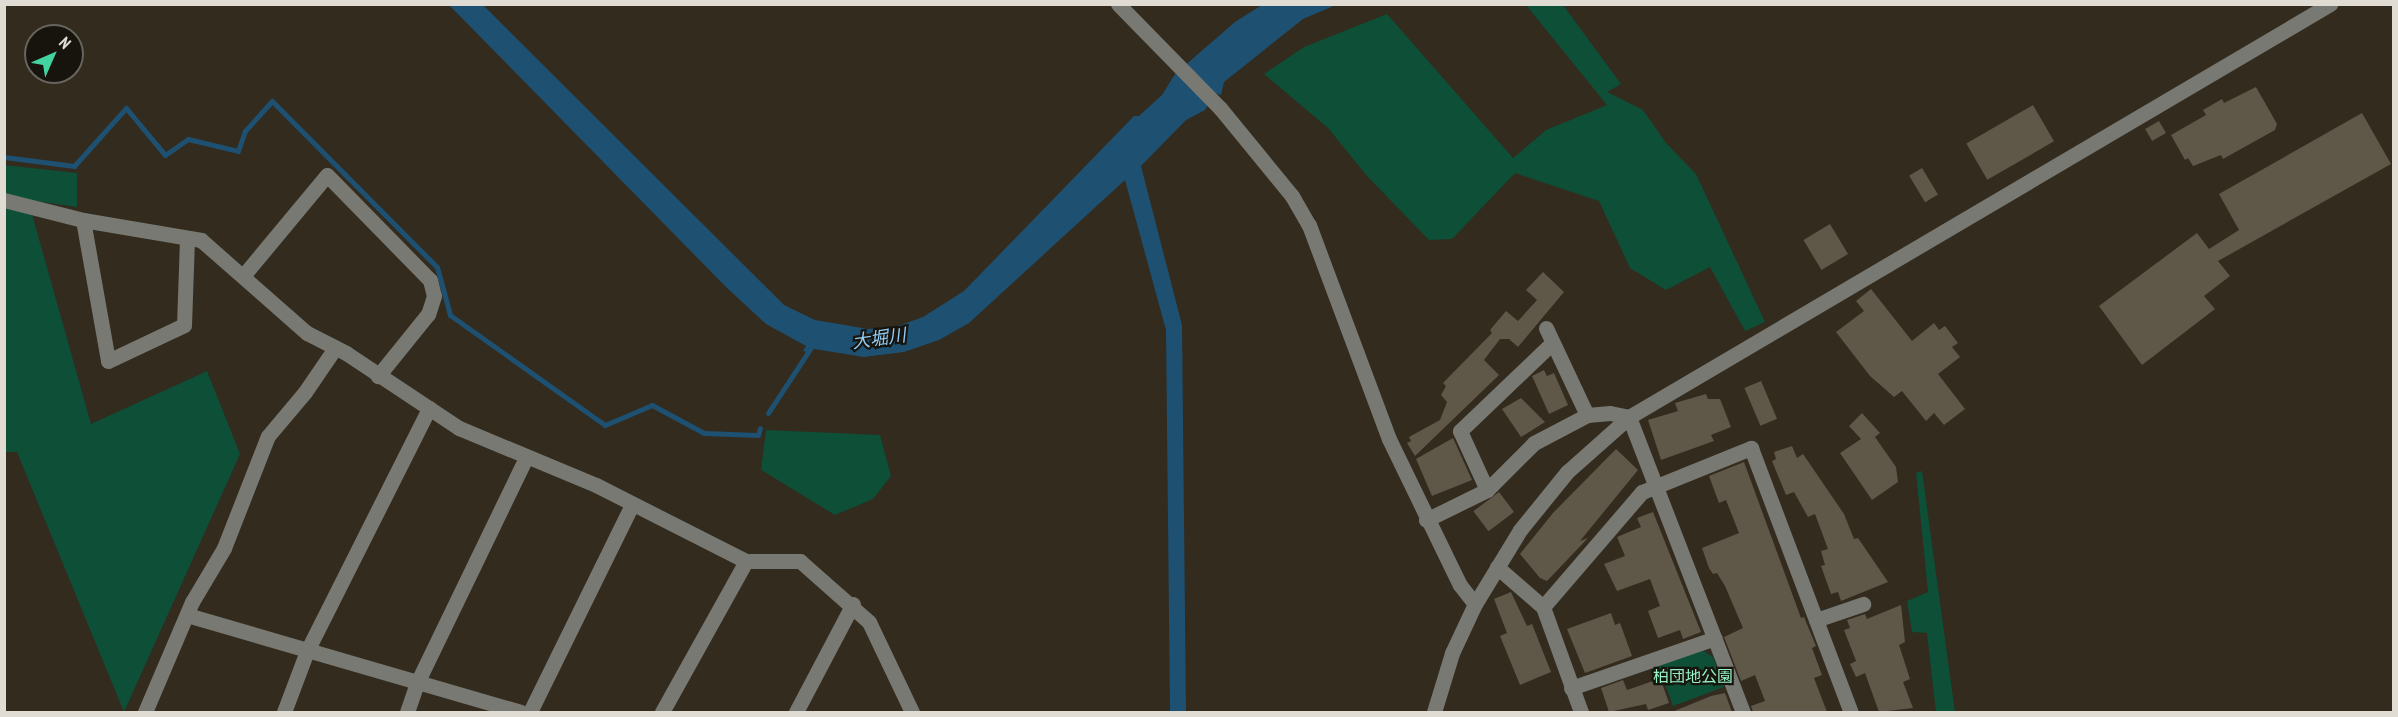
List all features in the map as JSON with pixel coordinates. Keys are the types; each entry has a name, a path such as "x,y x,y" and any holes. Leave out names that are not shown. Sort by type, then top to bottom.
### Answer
{"street":[{"path":"1118,4 1179,65 1257,149 1309,225 1389,440 1426,520 1460,585 1475,604"},
{"path":"1434,712 1452,653 1475,604 1497,567 1550,491 1629,417 2330,4"},
{"path":"243,276 327,174 430,280 434,296 428,314 378,376"},
{"path":"4,200 83,220 187,237 213,247 307,333 335,348 459,428 526,458 596,485 632,505 686,528 746,561 800,561 853,604 869,622 912,712"},
{"path":"83,220 108,361 184,325 187,237"},
{"path":"1546,328 1587,416"},
{"path":"1486,489 1460,431 1552,343"},
{"path":"145,712 187,615 224,548 268,436 335,348"},
{"path":"284,712 307,651 429,408"},
{"path":"1426,520 1486,489 1534,443 1587,416 1610,413 1629,417"},
{"path":"1629,417 1743,712"},
{"path":"1544,607 1642,492 1750,448 1851,712"},
{"path":"407,712 417,683 526,458"},
{"path":"530,712 632,505"},
{"path":"662,712 746,561"},
{"path":"1497,567 1544,607 1581,712"},
{"path":"796,712 853,604"},
{"path":"1816,621 1863,604"},
{"path":"187,615 520,712"},
{"path":"1571,688 1715,638"}],"green space":[{"path":"1526,5 1563,5 1621,84 1607,92 1643,110 1666,143 1696,174 1765,322 1745,331 1710,267 1666,290 1630,268 1599,201 1515,173 1452,239 1429,240 1367,176 1328,128 1264,74 1304,47 1387,14 1513,158 1546,130 1607,105"},
{"path":"4,165 77,173 77,207 28,200 91,424 207,371 240,454 124,712 17,452 5,452"},
{"path":"766,430 880,435 891,476 873,499 835,515 761,470"},
{"path":"1922,471 1955,712 1936,712 1927,633 1912,632 1907,601 1928,592 1916,473"},
{"name":"柏団地公園","path":"1702,650 1713,657 1724,687 1673,706 1659,666"}],"water":[{"name":"大堀川","path":"449,5 483,5 784,305 815,320 868,329 898,326 923,317 964,291 1134,116 1139,116 1162,95 1175,74 1235,22 1262,5 1336,5 1303,19 1224,82 1221,95 1215,93 1205,110 1186,120 1141,166 1182,325 1186,712 1170,712 1166,330 1125,180 969,323 939,340 904,352 864,357 814,349 810,353 803,351 806,346 766,324 726,287"}],"building":[{"path":"2256,87 2277,124 2275,130 2223,159 2221,155 2193,166 2188,158 2185,160 2171,135 2206,115 2203,110 2222,99 2224,103"},
{"path":"2033,105 2054,141 1987,180 1966,144"},
{"path":"2362,113 2391,164 2218,261 2230,276 2204,296 2215,309 2142,365 2099,306 2197,233 2209,249 2239,230 2219,194"},
{"path":"2159,121 2166,133 2152,141 2145,129"},
{"path":"1922,168 1938,195 1925,202 1909,176"},
{"path":"1830,224 1848,254 1821,270 1803,240"},
{"path":"1543,272 1564,292 1518,347 1509,339 1500,339 1484,360 1499,375 1415,456 1407,443 1411,441 1409,437 1440,420 1447,402 1441,395 1446,386 1443,383 1492,333 1490,330 1506,311 1518,321 1537,300 1526,290"},
{"path":"1871,289 1912,341 1934,323 1939,330 1945,326 1958,343 1952,347 1960,357 1938,374 1965,409 1944,425 1934,413 1926,421 1902,391 1894,397 1870,376 1836,332 1864,311 1856,301"},
{"path":"1544,370 1547,376 1554,373 1568,405 1549,414 1532,376"},
{"path":"1761,381 1777,419 1760,426 1744,388"},
{"path":"1706,394 1708,399 1720,399 1731,427 1711,435 1714,441 1661,460 1648,420 1678,411 1675,403"},
{"path":"1521,398 1545,422 1521,437 1502,409"},
{"path":"1862,413 1880,433 1875,437 1896,467 1898,482 1872,500 1840,453 1861,439 1849,426"},
{"path":"1453,438 1472,480 1432,496 1416,459"},
{"path":"1792,446 1797,458 1803,454 1844,514 1854,539 1858,538 1888,582 1841,601 1838,592 1831,594 1821,566 1825,565 1821,551 1828,549 1815,514 1808,517 1794,492 1786,495 1772,461 1776,459 1774,452"},
{"path":"1616,449 1638,470 1580,541 1588,538 1547,581 1540,578 1520,554 1553,513"},
{"path":"1744,462 1801,618 1804,617 1816,646 1812,648 1822,675 1814,678 1827,712 1753,712 1751,706 1765,701 1755,675 1741,681 1724,637 1743,628 1725,586 1717,573 1713,574 1709,568 1702,548 1739,533 1726,500 1719,503 1709,476"},
{"path":"1499,492 1514,512 1488,531 1473,511"},
{"path":"1653,512 1701,632 1683,639 1680,630 1658,638 1648,611 1660,606 1650,579 1617,591 1604,564 1625,556 1617,537 1641,527 1637,518"},
{"path":"1511,592 1527,626 1532,624 1551,672 1520,685 1500,636 1507,633 1494,599"},
{"path":"1901,605 1905,642 1899,645 1910,679 1903,682 1913,708 1879,712 1865,673 1856,677 1850,664 1856,661 1844,630 1850,628 1847,620 1865,614 1867,619"},
{"path":"1611,613 1615,625 1620,623 1632,656 1585,673 1567,629"},
{"path":"1623,680 1627,690 1656,680 1658,685 1662,683 1669,703 1648,710 1646,704 1609,712 1601,688"},
{"path":"1725,693 1732,712 1672,712 1711,696"}],"waterway":[{"path":"4,157 74,166 126,108 165,155 188,139 238,151 245,131 272,101 437,267 450,315 605,425 652,405 704,433 758,435 760,428"},
{"path":"768,413 810,349"}]}
